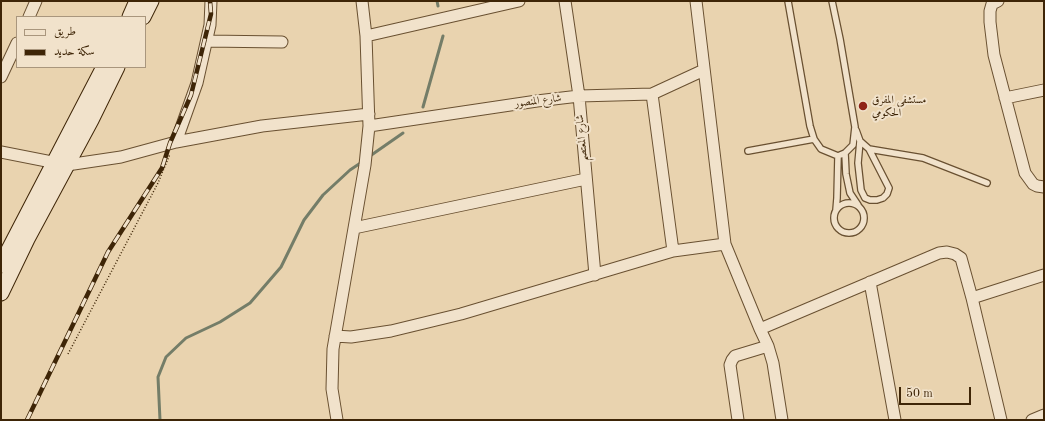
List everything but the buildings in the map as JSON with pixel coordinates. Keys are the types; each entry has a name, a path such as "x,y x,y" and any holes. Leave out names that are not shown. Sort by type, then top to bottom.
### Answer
{"main road":[{"path":"130,16 137,1"},
{"path":"144,16 151,1"},
{"path":"1,293 104,68"},
{"path":"61,164 116,68"}],"street":[{"path":"29,16 36,1"},
{"path":"176,142 197,83 207,41 211,16 211,1"},
{"path":"337,420 332,388 335,336 369,131 366,36 362,1"},
{"path":"366,36 519,1"},
{"name":"شارع المعتصم","path":"565,1 579,96 595,275"},
{"path":"696,1 725,244 768,346 773,363 782,420"},
{"path":"998,1 992,4 990,11 994,54 1026,173 1033,184 1044,187"},
{"path":"207,41 282,42"},
{"path":"1,77 16,45"},
{"name":"شارع المنصور","path":"369,131 524,103 579,96 652,94 704,70"},
{"path":"1005,98 1044,90"},
{"path":"652,94 673,252"},
{"path":"1,152 61,164 121,157 176,142 268,125 369,114"},
{"path":"354,228 586,179"},
{"path":"335,336 351,337 391,331 461,314 673,252 725,244"},
{"path":"760,329 939,253 947,252 961,258 1001,420"},
{"path":"972,298 1044,274"},
{"path":"870,282 895,420"},
{"path":"738,420 730,365 732,360 735,356 768,346"},
{"path":"1032,420 1044,415"}],"lane":[{"path":"788,1 810,126 814,140 821,149 838,156 845,153 853,145 855,127"},
{"path":"832,1 855,127 860,141 858,163 861,190 865,198 870,200 883,198 887,194 889,188 869,148 860,141"},
{"path":"748,151 814,140"},
{"path":"869,148 923,158 987,183"},
{"path":"838,156 837,198 833,220 836,228 850,234 859,230 864,222 864,217 850,193 846,174 845,153"},
{"path":"836,210 841,205 846,203 855,204 859,207"}],"path":[{"path":"68,354 158,183 176,142"}],"waterway":[{"path":"437,1 438,6"},
{"path":"423,107 443,36"},
{"path":"370,156 403,133"},
{"path":"160,420 158,377 166,357 186,338 220,322 250,303 281,267 304,220 323,195 350,170 362,162"}],"railway":[{"path":"27,420 108,252 162,168 170,143 191,95 211,14 210,1"}],"place":[{"name":"مستشفى المفرق الحكومي","path":"863,106"}]}
